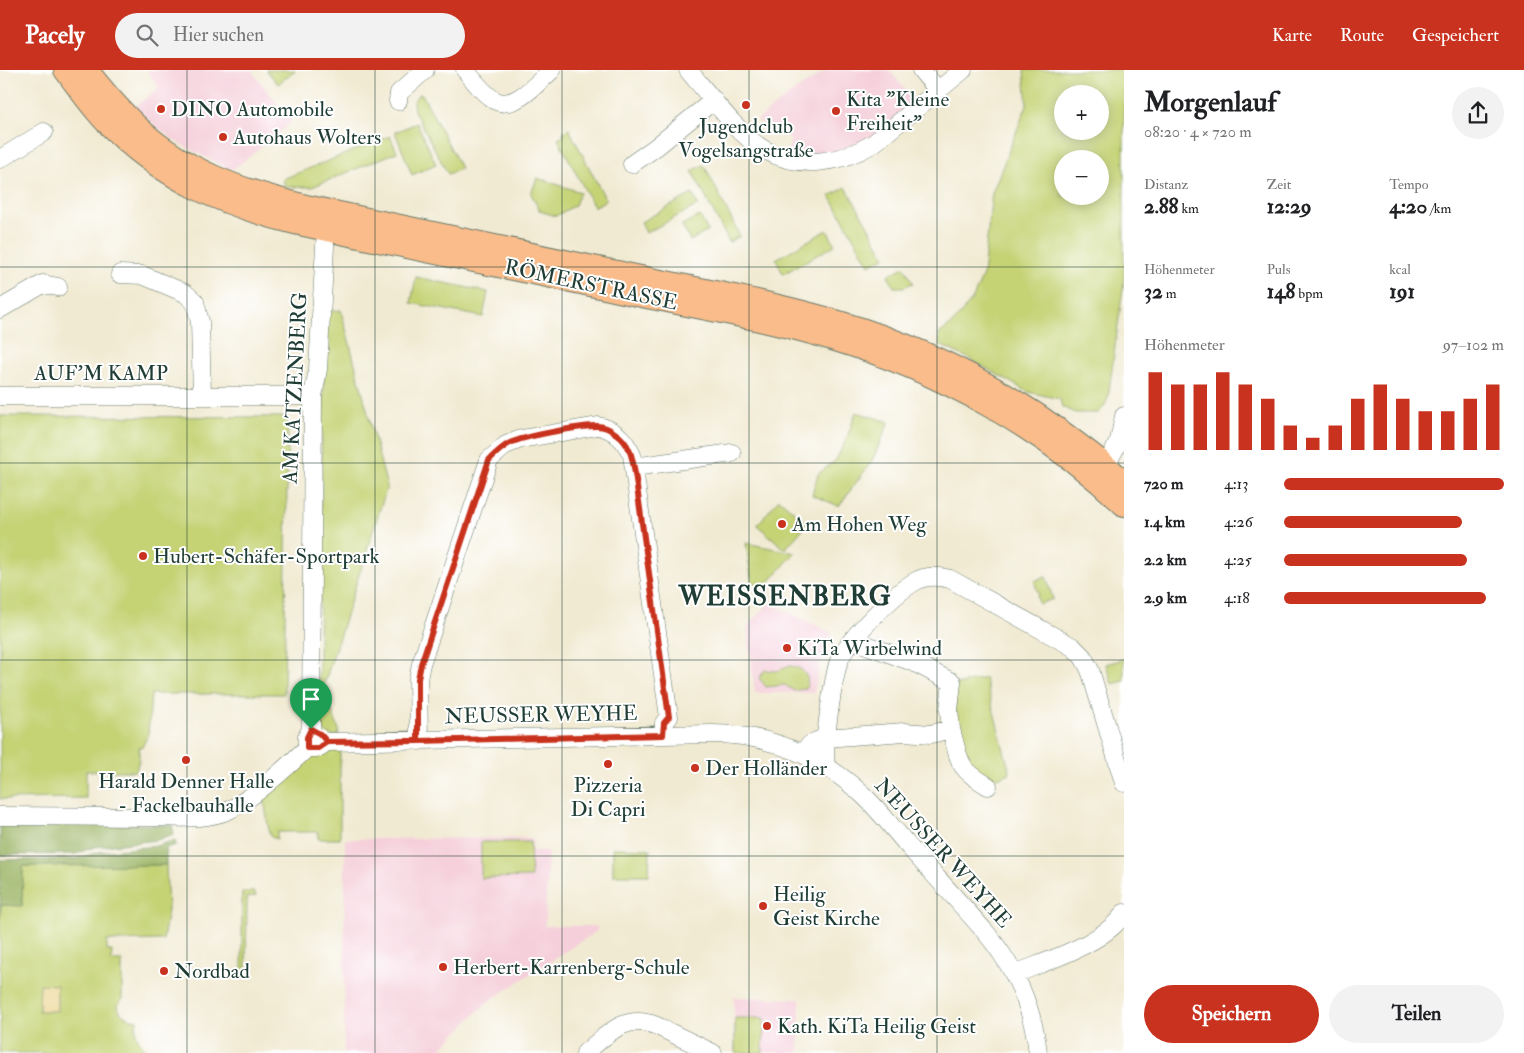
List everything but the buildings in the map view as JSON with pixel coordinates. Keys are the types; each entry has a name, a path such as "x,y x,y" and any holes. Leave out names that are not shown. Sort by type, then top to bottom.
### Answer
{"main road":[{"name":"RÖMERSTRASSE","path":"65,70 90,104 135,149 168,174 212,197 267,216 730,315 833,339 918,371 976,399 1102,474 1124,481"},
{"name":"RÖMERSTRASSE","path":"87,70 105,93 140,129 162,148 214,177 248,190 343,214 748,299 841,322 928,355 1003,393 1054,425 1102,474 1124,505"}],"street":[{"path":"398,102 399,93 425,70"},
{"path":"465,70 488,95 496,101 504,103 514,102 552,70"},
{"path":"688,70 742,130 764,150 793,160 827,162 862,151 874,143 945,81 963,70"},
{"path":"921,70 945,81"},
{"path":"632,164 714,100"},
{"path":"0,159 44,132"},
{"name":"AM KATZENBERG","path":"307,748 307,737 311,729 313,396 318,369 326,229 316,208"},
{"path":"326,229 343,214"},
{"path":"120,274 142,275 186,293 195,302 200,322 202,395"},
{"path":"0,309 43,284 58,287"},
{"name":"AUF'M KAMP","path":"0,396 313,396"},
{"path":"1102,474 1119,441 1124,416"},
{"path":"418,741 418,679 421,664 489,460 506,446 521,439 598,426 611,430 622,438 632,455 669,717 664,723 671,734"},
{"path":"634,468 732,453"},
{"path":"824,765 827,752 825,738 839,660 853,640 896,596 916,581 926,577 939,576 950,579 1054,635 1073,647 1083,657 1090,670 1124,783"},
{"path":"853,640 913,662 952,682 949,710 951,729 962,766 967,773 988,786"},
{"path":"311,729 320,734 327,742"},
{"path":"803,754 816,740 825,738 904,732 931,734 951,729"},
{"name":"NEUSSER WEYHE","path":"0,816 176,817 218,814 238,805 252,795 307,748 318,748 327,742 671,734 745,735 774,742 803,754 824,765 863,796 987,934 1015,974 1029,1010 1038,1053"},
{"path":"1015,974 1101,936 1112,928 1124,914"},
{"path":"585,1053 618,1026 628,1022 648,1022 713,1053"}],"shaded area":[{"path":"147,70 251,70 292,122 233,170 178,143 155,126 135,107 159,88"},
{"name":"Kita \"Kleine Freiheit\"","path":"827,70 889,70 915,101 875,135 828,156 787,152 791,139 772,131 757,120 793,92"},
{"name":"KiTa Wirbelwind","path":"769,603 832,633 821,657 814,693 755,693 747,627"},
{"name":"Herbert-Karrenberg-Schule","path":"532,838 532,851 548,851 545,926 597,926 597,931 486,1003 437,1053 344,1053 345,839"},
{"name":"Kath. KiTa Heilig Geist","path":"734,997 800,999 799,1053 734,1053"}],"green space":[{"path":"266,70 296,70 278,84"},
{"path":"1024,70 1124,70 1124,281 1108,398 1104,407 1098,413 1076,413 1062,407 1060,399 1028,392 968,358 940,345 939,334 954,322 973,298 983,275 992,193 1027,105"},
{"path":"422,94 461,168 448,174 414,111 413,102 418,95"},
{"path":"417,123 436,164 412,175 395,132"},
{"path":"569,129 606,200 594,207 558,139 564,136 563,132"},
{"path":"390,136 397,152 312,187 285,187 283,179"},
{"path":"704,165 740,236 729,242 692,171"},
{"path":"537,178 580,192 575,205 556,216 540,211 531,194"},
{"path":"846,187 885,257 869,265 830,196"},
{"path":"692,194 698,205 646,233 641,222"},
{"path":"700,216 708,231 690,241 682,225"},
{"path":"827,230 835,245 783,274 776,259"},
{"path":"904,267 913,283 903,287 894,287 888,275"},
{"path":"416,277 488,292 483,317 411,303"},
{"path":"327,298 332,311 341,310 387,487 323,688 339,730 338,736 329,735 318,725 322,426"},
{"name":"Am Hohen Weg","path":"856,412 889,422 872,461 839,506 812,495 818,474 836,460"},
{"name":"Hubert-Schäfer-Sportpark","path":"0,416 288,417 284,694 151,694 148,735 142,747 139,747 139,760 136,771 86,771 86,798 0,799"},
{"name":"Am Hohen Weg","path":"779,499 808,523 785,549 757,525"},
{"path":"746,543 795,553 767,584 752,584"},
{"path":"1046,577 1053,599 1039,604 1037,596 1039,595 1034,581"},
{"path":"1124,659 1124,681 1112,684 1106,664"},
{"path":"790,666 802,670 807,680 806,688 794,691 785,685 766,687 759,678 765,670 777,671"},
{"path":"985,678 1010,773 990,781 969,769 954,725 956,685"},
{"path":"340,748 340,839 318,839 318,832 277,832 277,839 271,837 264,799 267,790 315,753"},
{"path":"0,824 172,825 174,834 157,840 94,847 75,854 0,855"},
{"path":"175,840 176,845 166,848 166,865 23,866 22,906 1,905 0,918 0,860 74,859 100,852 156,846"},
{"path":"481,842 530,842 531,877 481,878"},
{"path":"613,848 650,849 649,875 613,875"},
{"path":"166,865 168,910 163,940 107,941 107,951 112,951 111,961 122,961 122,999 118,1005 120,1012 124,1016 137,1020 136,1030 138,1038 148,1053 0,1053 0,905 22,905 23,866"},
{"path":"242,892 255,892 256,896 247,897 246,974 242,973"},
{"path":"735,1018 764,1018 763,1053 735,1053"}],"sand":[{"path":"40,984 57,985 57,1011 39,1011"}],"place":[{"name":"Jugendclub Vogelsangstraße","path":"746,105"},
{"name":"DINO Automobile","path":"161,109"},
{"name":"Kita \"Kleine Freiheit\"","path":"836,111"},
{"name":"Autohaus Wolters","path":"223,137"},
{"name":"Am Hohen Weg","path":"782,524"},
{"name":"Hubert-Schäfer-Sportpark","path":"143,556"},
{"name":"KiTa Wirbelwind","path":"787,648"},
{"name":"Harald Denner Halle - Fackelbauhalle","path":"186,760"},
{"name":"Pizzeria Di Capri","path":"608,764"},
{"name":"Der Holländer","path":"695,768"},
{"name":"Heilig Geist Kirche","path":"763,906"},
{"name":"Herbert-Karrenberg-Schule","path":"443,967"},
{"name":"Nordbad","path":"164,971"},
{"name":"Kath. KiTa Heilig Geist","path":"767,1026"}],"district":[{"name":"WEISSENBERG","path":"785,597"}],"route":[{"path":"311,729 307,737 307,748 318,748 327,742 342,742 418,741 418,679 421,664 489,460 498,451 512,442 581,428 604,427 622,438 632,455 669,717 664,723 663,735 418,741 327,742 320,734 311,729"}]}
